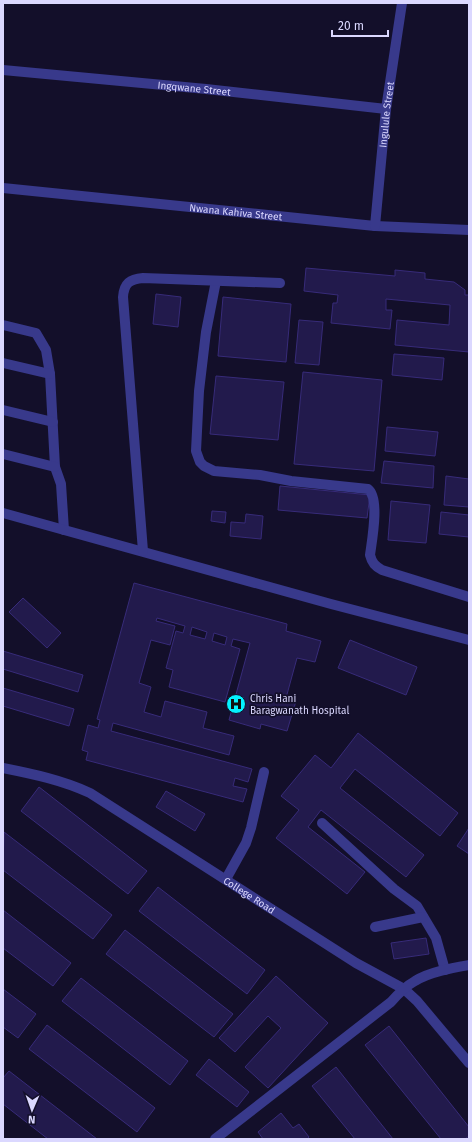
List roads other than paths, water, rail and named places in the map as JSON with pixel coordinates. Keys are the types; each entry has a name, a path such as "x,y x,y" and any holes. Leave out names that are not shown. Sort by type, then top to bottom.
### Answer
{"street":[{"name":"Ingulule Street","path":"375,226 386,109 402,3"},
{"name":"Ingqwane Street","path":"3,70 206,89 386,109"},
{"name":"Nwana Kahiva Street","path":"3,188 375,226 469,230"},
{"path":"143,551 123,291 128,283 136,279 216,280 280,283"},
{"path":"216,280 206,332 199,391 196,451 200,462 204,466 214,471 260,475 291,481 368,489 372,493 375,502 370,555 372,563 382,570 469,597"},
{"path":"3,325 36,333 46,350 50,374 55,467 61,484 64,530"},
{"path":"3,363 50,374"},
{"path":"3,410 53,422"},
{"path":"3,454 55,467"},
{"path":"3,513 331,604 469,640"},
{"name":"College Road","path":"3,768 49,778 90,793 356,963 404,989 418,1001 469,1063"},
{"path":"226,879 246,843 264,772"},
{"path":"322,823 394,889 417,906 436,938 446,970"},
{"path":"375,927 423,917"},
{"path":"215,1139 416,980 446,970 469,965"}],"place":[{"name":"Chris Hani Baragwanath Hospital","path":"236,704"}]}
